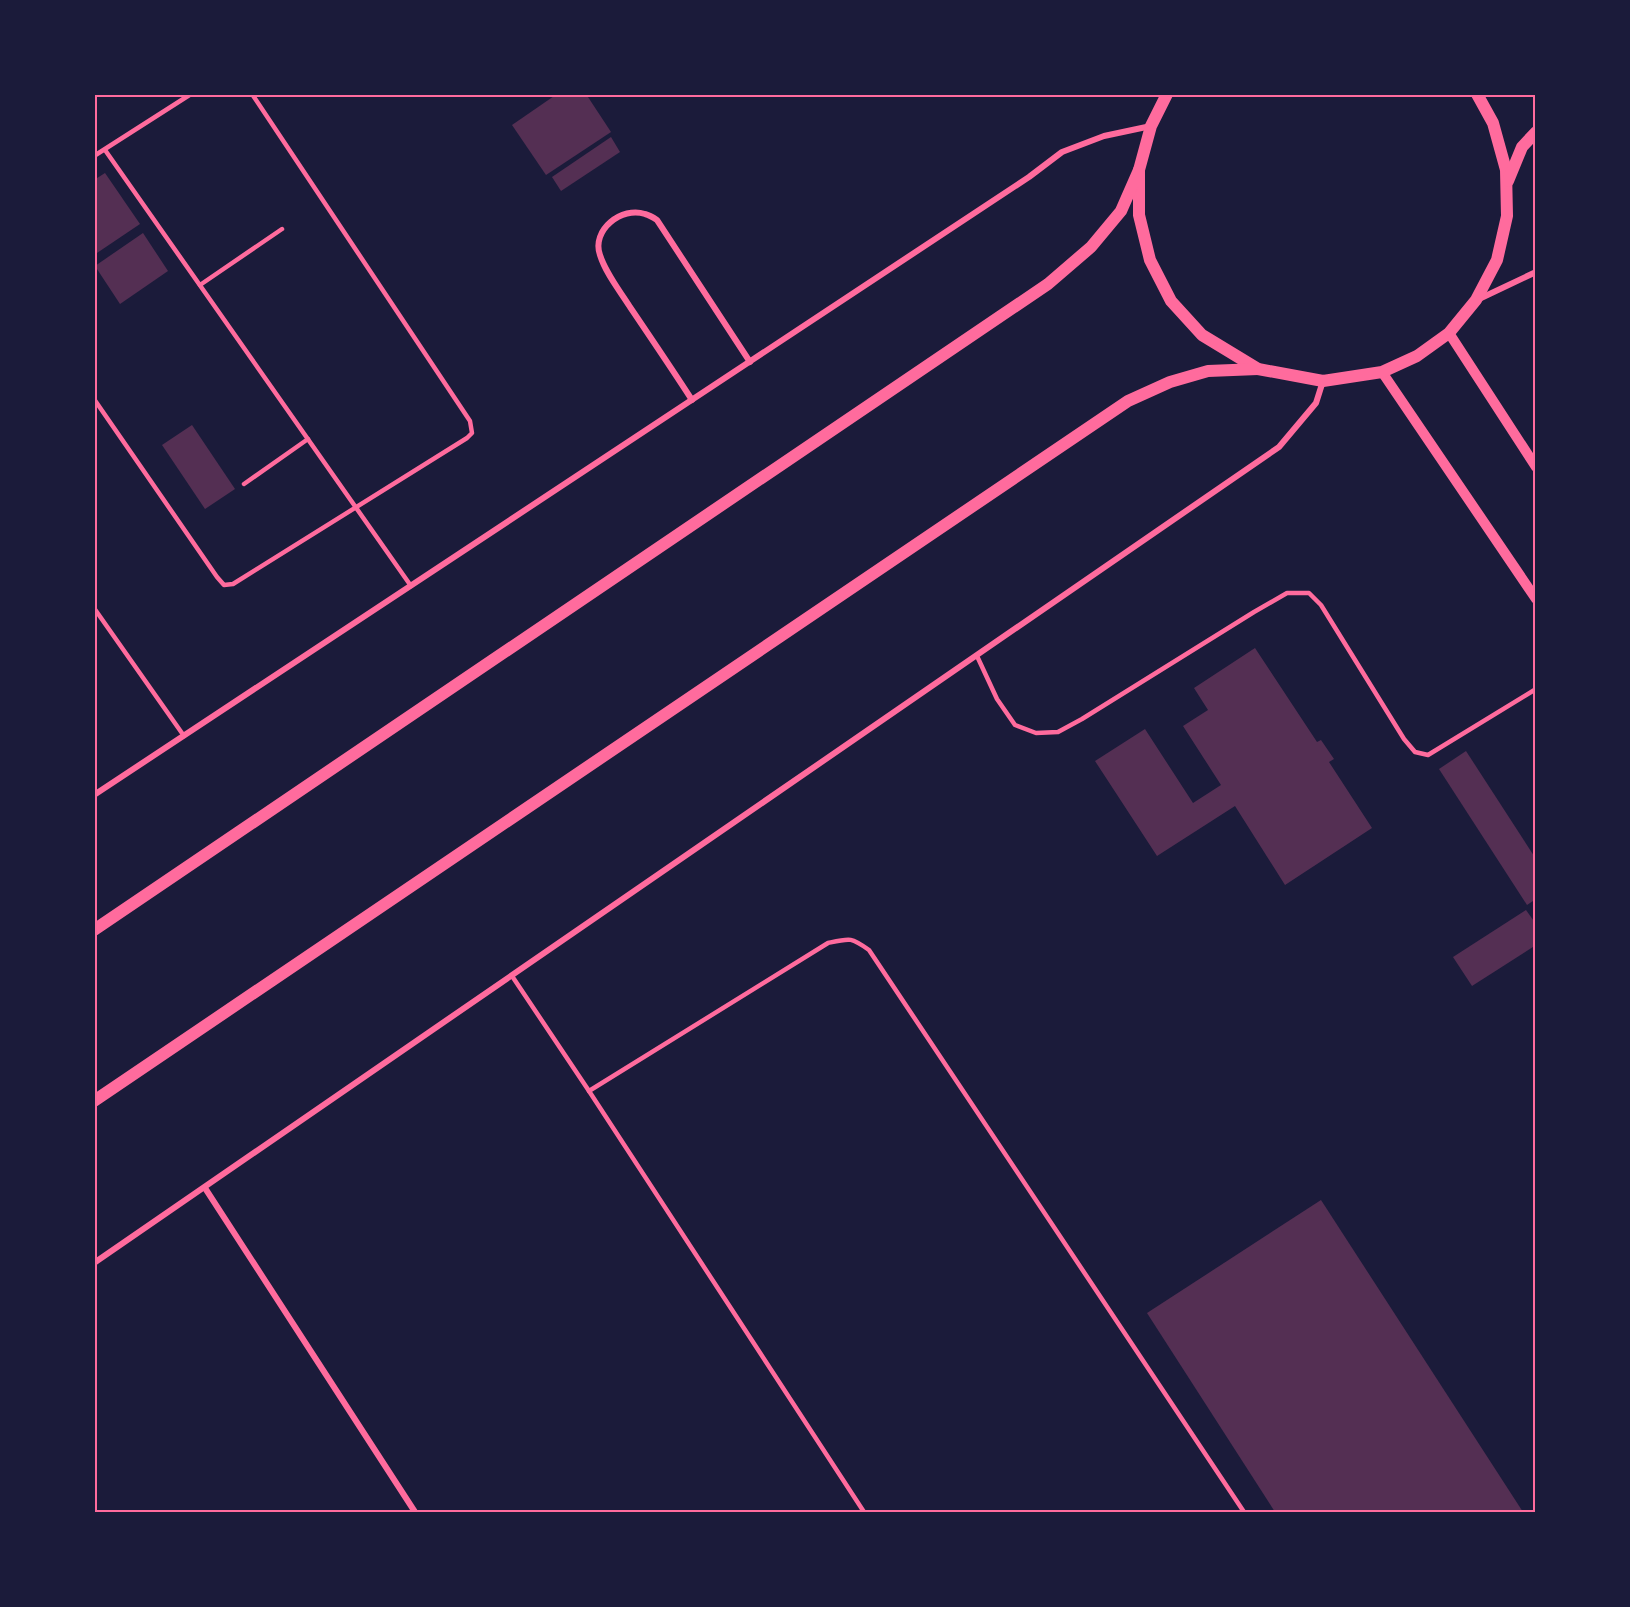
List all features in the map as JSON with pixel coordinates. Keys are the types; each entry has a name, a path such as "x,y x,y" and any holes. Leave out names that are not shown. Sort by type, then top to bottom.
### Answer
{"main road":[{"path":"94,930 1048,284 1091,247 1120,211 1140,170 1151,126 1167,94"},
{"path":"94,1101 1128,402 1170,382 1208,371 1258,369 1323,381 1383,372 1417,356 1449,333 1476,300 1497,260 1507,216 1506,170 1493,123 1477,94"},
{"path":"1507,185 1522,147 1536,132"},
{"path":"1140,170 1139,215 1150,260 1171,301 1202,335 1258,369"}],"street":[{"path":"94,795 1029,177 1062,152 1104,136 1151,126"},
{"path":"692,400 612,279 600,255 598,242 600,234 615,219 638,213 646,214 657,220 750,362"},
{"path":"1476,300 1536,272"},
{"path":"1449,333 1536,466"},
{"path":"1383,372 1536,599"},
{"path":"94,1263 1279,447 1316,403 1323,381"},
{"path":"205,1188 415,1512"}],"lane":[{"path":"94,156 191,94"},
{"path":"94,399 224,585 233,584 472,433 470,421 252,94"},
{"path":"105,150 411,586"},
{"path":"200,285 282,229"},
{"path":"244,484 308,439"},
{"path":"977,656 997,699 1015,725 1036,733 1058,732 1287,593 1309,594 1321,605 1415,753 1428,755 1536,689"},
{"path":"94,608 184,736"},
{"path":"589,1091 828,943 843,939 855,940 869,950 1244,1512"},
{"path":"512,976 864,1512"}],"building":[{"path":"557,94 586,94 611,132 546,175 512,125"},
{"path":"611,137 620,152 561,191 552,177"},
{"path":"105,173 140,224 94,255 94,180"},
{"path":"143,233 168,271 120,304 95,266"},
{"path":"192,425 235,489 205,509 162,445"},
{"path":"1255,648 1317,742 1321,740 1334,759 1329,762 1372,828 1285,885 1235,806 1157,856 1095,761 1145,729 1193,803 1221,785 1183,726 1208,710 1194,688"},
{"path":"1466,751 1536,859 1536,899 1527,905 1439,769"},
{"path":"1526,910 1536,924 1536,945 1472,986 1453,957"},
{"path":"1321,1200 1523,1512 1275,1512 1147,1313"}]}
